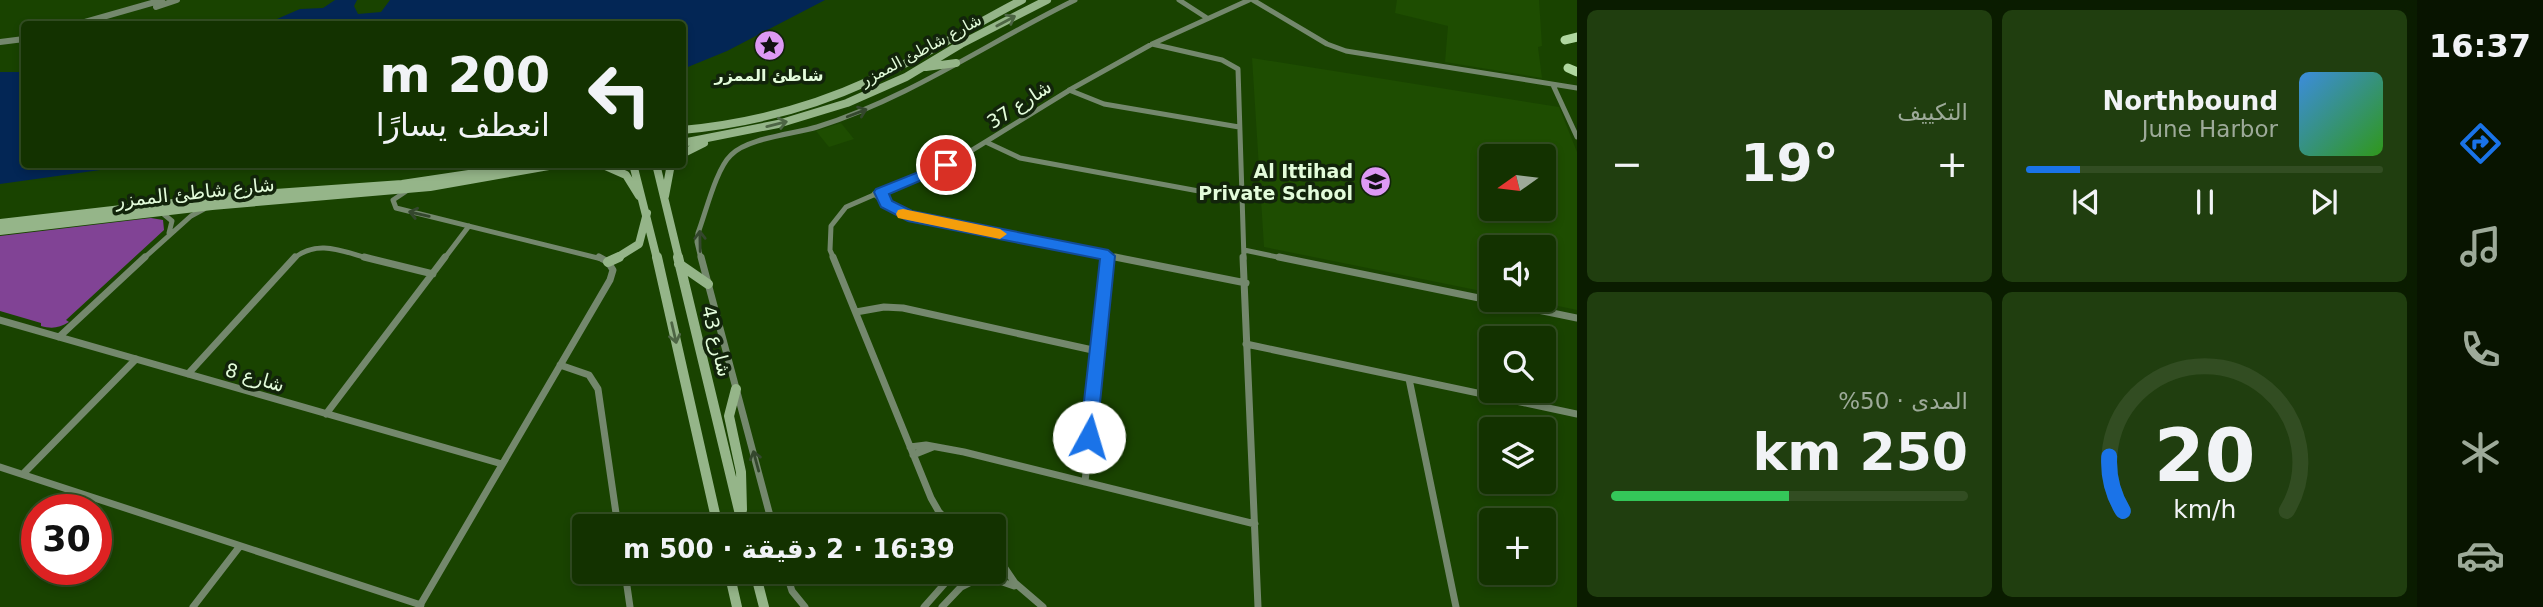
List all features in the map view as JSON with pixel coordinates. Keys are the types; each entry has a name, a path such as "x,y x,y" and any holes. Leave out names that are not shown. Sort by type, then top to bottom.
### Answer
{"main road":[{"name":"شارع شاطئ الممزر","path":"686,129 789,109 837,94 1022,0"},
{"name":"شارع شاطئ الممزر","path":"686,142 831,109 876,92 1047,0"},
{"path":"1565,40 1577,37"},
{"path":"922,68 956,63"},
{"path":"686,151 740,132"},
{"name":"شارع شاطئ الممزر","path":"0,223 222,197 402,184 504,168"},
{"name":"شارع شاطئ الممزر","path":"0,231 209,206 408,190 543,168"},
{"path":"608,261 628,253 639,244 646,210 627,176 613,168"},
{"name":"شارع 43","path":"634,168 715,514"},
{"name":"شارع 43","path":"657,168 740,514"},
{"path":"665,207 666,180 670,168"},
{"path":"679,264 708,284"},
{"path":"736,389 729,416 742,488 742,514"},
{"path":"732,584 737,607"},
{"path":"758,584 764,607"}],"street":[{"path":"88,21 162,0"},
{"path":"110,21 177,0"},
{"path":"770,514 698,247 698,233 722,166 729,156 745,146 817,127 879,104 1075,0"},
{"path":"1179,0 1209,17"},
{"path":"1249,0 1327,44 1346,51 1577,88"},
{"name":"شارع 37","path":"941,514 934,506 830,250 828,234 840,212 854,202 946,165 990,142 1071,89 1154,43 1249,0"},
{"path":"0,37 21,34"},
{"path":"0,42 21,39"},
{"path":"1154,43 1231,67 1238,81 1258,607"},
{"path":"1553,85 1577,137"},
{"path":"1071,89 1081,96 1104,104 1239,127"},
{"path":"990,142 1020,158 1242,199"},
{"path":"0,467 420,606 612,275 608,261 396,208 393,200 408,190"},
{"path":"878,193 886,204 908,216 1245,283"},
{"path":"59,337 163,240 191,216 209,206"},
{"path":"160,212 173,221 163,240"},
{"path":"326,414 469,226"},
{"path":"188,374 295,257 306,249 319,246 433,274"},
{"path":"1244,250 1577,318"},
{"path":"1085,482 1108,256"},
{"path":"856,313 884,307 903,308 1097,352"},
{"name":"شارع 8","path":"0,320 502,464"},
{"path":"1246,344 1577,414"},
{"path":"23,474 136,359"},
{"path":"560,365 589,375 598,389 616,514"},
{"path":"1409,379 1456,607"},
{"path":"910,447 926,445 964,452 1255,524"},
{"path":"913,455 928,452 933,447"},
{"path":"193,607 240,546"},
{"path":"1006,572 1043,607"},
{"path":"627,584 630,607"},
{"path":"790,584 805,607"},
{"path":"924,607 944,584"},
{"path":"942,607 961,587 968,584"},
{"path":"1005,584 1023,590"}],"shaded area":[{"path":"1397,0 1539,0 1542,46 1538,47 1542,78 1445,62 1448,26 1395,13"},
{"name":"Al Ittihad Private School","path":"1252,58 1559,107 1577,152 1577,310 1556,306 1556,235 1479,235 1479,291 1264,247"},
{"path":"841,123 854,139 829,147 816,131"},
{"path":"151,218 163,220 164,230 66,320 69,322 62,326 45,327 41,326 41,323 0,311 0,236"}],"water":[{"path":"335,0 357,0 354,6 358,14 381,12 390,0 825,0 727,51 686,68 686,21 272,21 300,9 323,8"},
{"path":"0,72 21,72 21,168 115,168 0,184"}],"slow traffic":[{"path":"903,214 1000,234"}],"place":[{"name":"شاطئ الممزر","path":"769,46"},
{"name":"Al Ittihad Private School","path":"1376,182"}],"route":[{"path":"946,165 881,192 886,204 908,216 1108,256 1089,437"}]}
